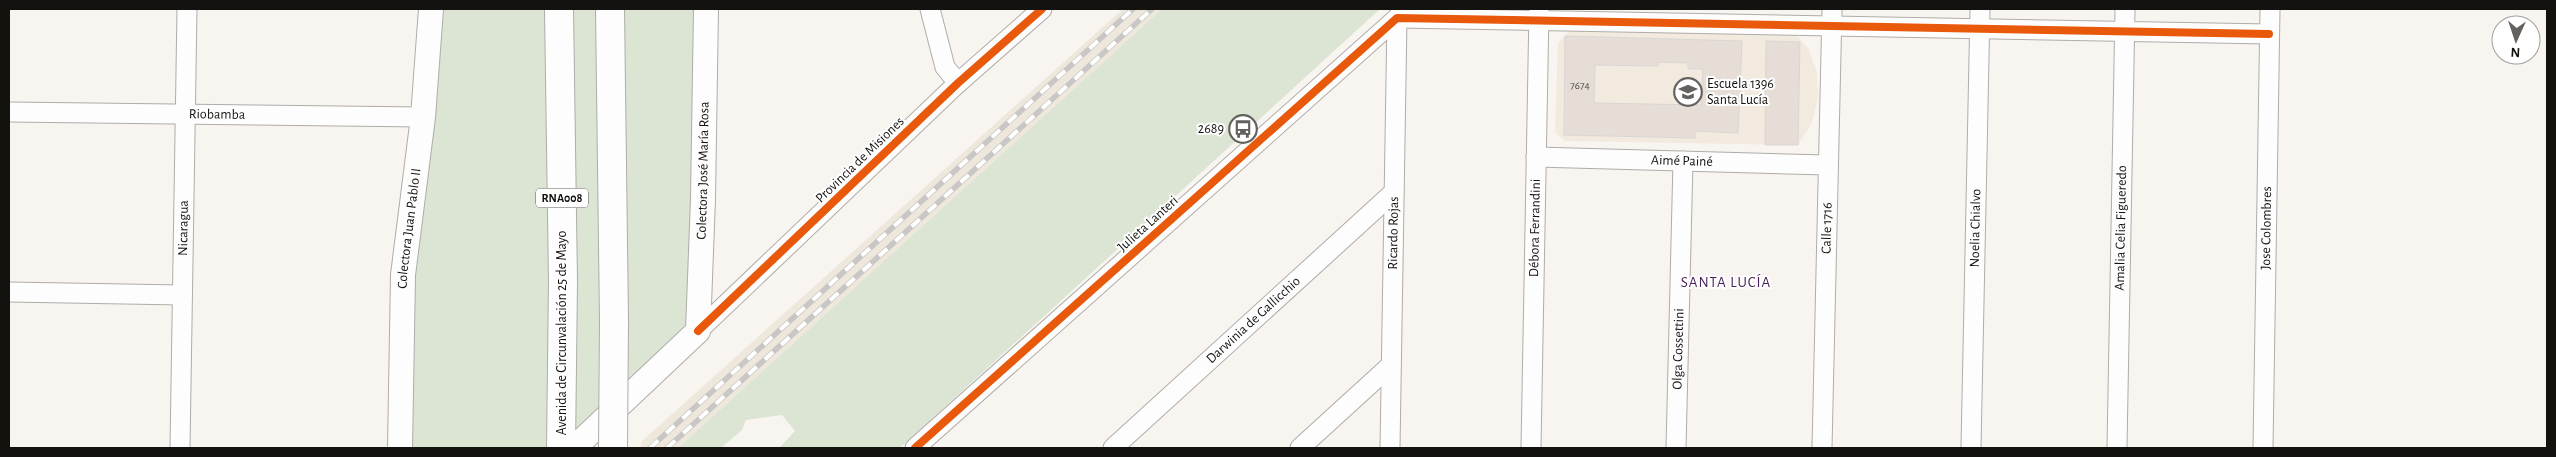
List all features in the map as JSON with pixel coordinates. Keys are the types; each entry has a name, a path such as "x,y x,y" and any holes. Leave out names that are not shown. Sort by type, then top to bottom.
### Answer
{"highway":[{"name":"Avenida de Circunvalación 25 de Mayo","path":"558,9 563,282 561,448"},
{"path":"610,9 614,322 613,448"}],"main road":[{"name":"Colectora Juan Pablo II","path":"400,448 403,275 423,117 432,9"},
{"name":"Colectora José María Rosa","path":"698,331 703,198 706,9"},
{"name":"Provincia de Misiones","path":"574,448 698,331"}],"street":[{"name":"Nicaragua","path":"180,448 187,9"},
{"path":"930,9 945,67 958,83"},
{"name":"Provincia de Misiones","path":"698,331 958,83 1042,9"},
{"name":"Noelia Chialvo","path":"1971,448 1980,9"},
{"name":"Amalia Celia Figueredo","path":"2118,448 2125,9"},
{"name":"Jose Colombres","path":"2263,448 2270,9"},
{"path":"1397,18 1539,14 1832,17 1980,28 2269,34"},
{"name":"Débora Ferrandini","path":"1531,448 1539,14"},
{"name":"Calle 1716","path":"1822,448 1827,165 1832,17"},
{"name":"Ricardo Rojas","path":"1390,448 1397,18"},
{"name":"Julieta Lanteri","path":"916,448 1397,18"},
{"name":"Riobamba","path":"9,112 423,117"},
{"name":"Aimé Painé","path":"1536,156 1827,165"},
{"name":"Olga Cossettini","path":"1676,448 1683,161"},
{"name":"Darwinia de Gallicchio","path":"1113,448 1394,192"},
{"path":"9,292 182,295"},
{"path":"1300,448 1391,365"}],"shaded area":[{"path":"1123,9 1162,9 678,448 641,448 641,442"},
{"name":"Escuela 1396 Santa Lucía","path":"1571,29 1795,34 1808,48 1817,72 1818,98 1812,123 1798,145 1565,141 1555,132 1558,43"}],"green space":[{"path":"431,9 706,9 698,331 574,448 400,448"},
{"path":"1162,9 1380,9 900,448 779,448 795,431 782,415 746,420 742,430 721,448 678,448"}],"building":[{"path":"1565,36 1742,41 1738,133 1695,131 1695,138 1564,135","holes":["1658,62 1688,63 1688,69 1703,69 1701,105 1594,103 1595,65 1658,66"]},
{"path":"1766,41 1800,42 1798,145 1765,145"}],"railway":[{"path":"650,448 1133,9"},
{"path":"667,448 1152,9"}],"cycle path":[{"path":"698,331 958,83 1042,9"},
{"path":"915,448 1397,18 2269,34"}],"place":[{"name":"Escuela 1396 Santa Lucía","path":"1688,92"},
{"name":"2689","path":"1243,129"}],"district":[{"name":"SANTA LUCÍA","path":"1726,282"}]}
